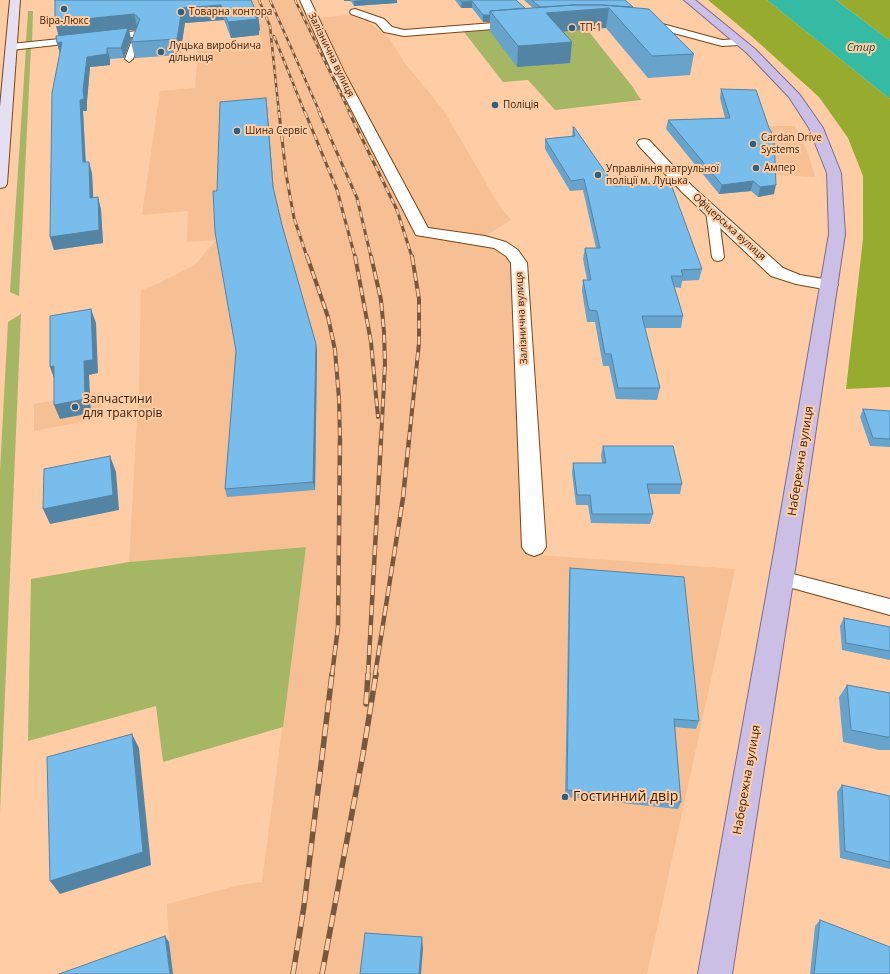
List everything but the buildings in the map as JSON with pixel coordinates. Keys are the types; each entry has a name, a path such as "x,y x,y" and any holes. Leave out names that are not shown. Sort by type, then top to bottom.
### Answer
{"main road":[{"name":"Набережна вулиця","path":"689,0 739,42 794,95 816,128 834,173 837,234 715,974"}],"street":[{"path":"0,184 15,0"},
{"name":"Залізнична вулиця","path":"304,0 338,72 422,232 485,241 500,245 512,252 519,263 534,547"},
{"path":"355,12 380,22 388,30 404,32 533,23"},
{"path":"633,23 656,26 722,43 739,42"},
{"name":"Офіцерська вулиця","path":"644,143 687,189 777,272 796,279 829,285"}],"lane":[{"path":"11,47 138,34 128,59"},
{"path":"712,211 718,257"},
{"path":"781,578 890,607"}],"shaded area":[{"path":"247,0 294,0 297,6 302,6 308,19 349,15 370,23 390,39 404,62 444,111 500,207 511,220 487,235 486,245 496,248 506,254 512,264 524,554 735,569 647,974 80,974 169,942 167,904 240,885 262,882 306,547 129,562 139,385 141,290 155,285 195,265 216,240 187,242 188,211 142,215 160,91 195,88 198,46 262,42"},
{"path":"712,126 795,126 808,153 815,177 741,173"},
{"path":"102,392 103,418 34,431 34,404"}],"green space":[{"path":"708,0 767,0 890,99 890,387 846,389 863,239 863,176 848,138 819,97 749,34"},
{"path":"836,0 890,0 890,41"},
{"path":"28,11 33,11 32,43 26,42"},
{"path":"582,23 632,86 641,100 555,110 528,80 503,82 464,32"},
{"path":"31,47 19,296 10,292 26,48"},
{"path":"21,314 0,812 0,471 8,322"},
{"path":"306,547 283,727 163,762 156,706 28,741 31,579 129,562"}],"water":[{"name":"Стир","path":"767,0 836,0 890,41 890,99"}],"railway":[{"path":"259,0 270,26 279,113"},
{"path":"270,0 320,113"},
{"path":"295,0 350,113"},
{"path":"274,36 305,113"},
{"path":"279,112 286,174 294,218 307,257"},
{"path":"305,112 337,190 355,257"},
{"path":"319,112 357,198 371,257"},
{"path":"349,112 397,210 412,257"},
{"path":"307,256 328,317 335,350 339,399 340,440"},
{"path":"355,256 371,342 378,417"},
{"path":"371,256 381,300 384,332 385,364 381,440"},
{"path":"409,440 419,343 419,299 412,256"},
{"path":"368,675 381,439"},
{"path":"375,675 403,498 409,439"},
{"path":"332,675 338,627 340,440"},
{"path":"293,974 304,906 332,674"},
{"path":"366,704 368,674"},
{"path":"322,974 363,754 376,674"}],"place":[{"name":"Віра-Люкс","path":"64,9"},
{"name":"Товарна контора","path":"181,12"},
{"name":"ТП-1","path":"572,28"},
{"name":"Луцька виробнича дільниця","path":"161,52"},
{"name":"Поліція","path":"495,105"},
{"name":"Шина Сервіс","path":"237,131"},
{"name":"Cardan Drive Systems","path":"753,144"},
{"name":"Ампер","path":"756,168"},
{"name":"Управління патрульної поліції м. Луцька","path":"598,175"},
{"name":"Запчастини для тракторів","path":"75,407"},
{"name":"Гостинний двір","path":"565,797"}]}
